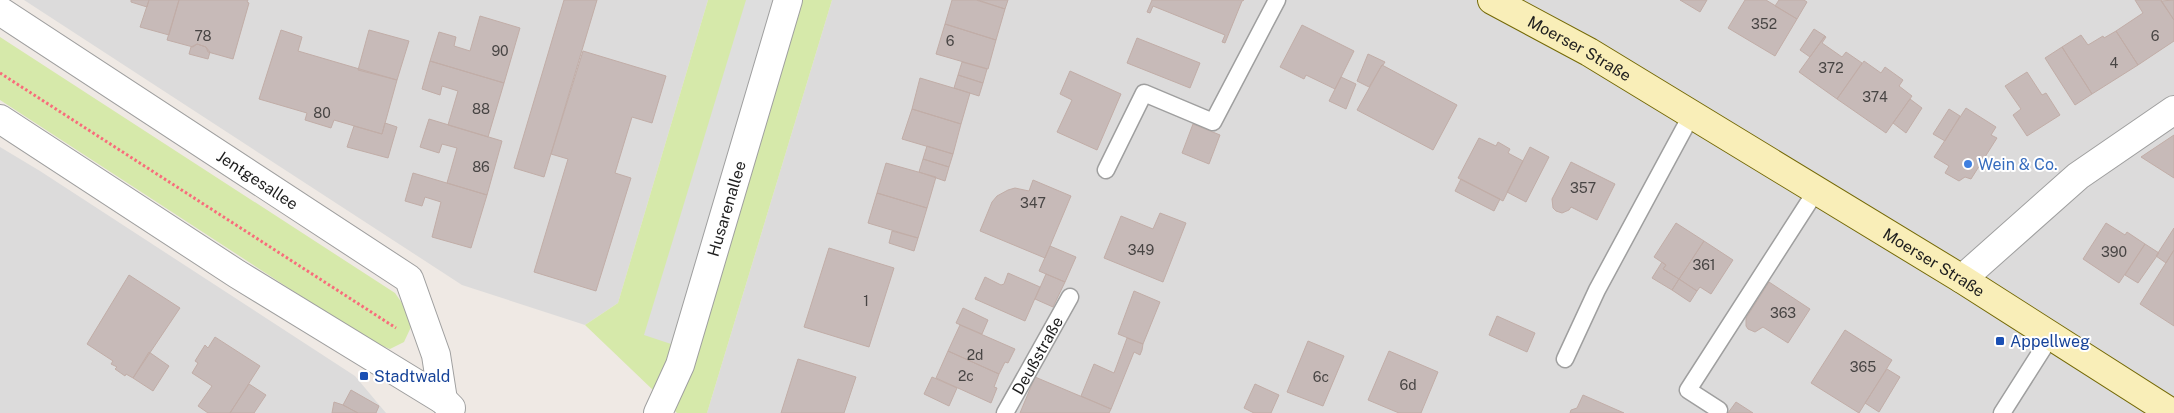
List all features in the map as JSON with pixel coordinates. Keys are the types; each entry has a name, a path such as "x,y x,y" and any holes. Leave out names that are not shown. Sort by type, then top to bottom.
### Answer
{"main road":[{"name":"Moerser Straße","path":"1492,0 1589,52 1692,114 1962,280 2172,413"}],"street":[{"name":"Husarenallee","path":"658,413 680,365 788,0"},
{"name":"Jentgesallee","path":"0,11 409,279 436,354 449,407"},
{"path":"1962,280 2078,176 2174,110"},
{"name":"Jentgesallee","path":"0,119 237,274 449,407"}],"lane":[{"path":"1106,170 1144,92 1213,122 1277,0"},
{"path":"1566,359 1597,290 1692,114"},
{"path":"1719,410 1688,390 1816,190"},
{"name":"Deußstraße","path":"1005,413 1070,297"},
{"path":"2002,413 2051,336"}],"path":[{"path":"0,73 436,354"}],"shaded area":[{"path":"24,0 708,0 618,303 585,325 462,285"},
{"path":"746,0 776,0 671,344 644,335"},
{"path":"832,0 2174,0 2174,413 707,413"},
{"path":"0,147 40,171 355,376 386,413 0,413"}],"green space":[{"path":"708,0 832,0 707,413 677,413 585,325 618,303"},
{"path":"0,37 395,293 409,313 411,327 404,342 390,349 370,341 0,100"}],"building":[{"path":"131,0 149,0 147,7 131,2"},
{"path":"149,0 179,0 169,35 140,27"},
{"path":"179,0 248,0 247,2 249,3 233,59 208,52 206,47 197,44 193,47 167,40"},
{"path":"564,0 597,0 544,177 514,168"},
{"path":"952,0 976,0 1005,9 996,40 945,24"},
{"path":"978,0 1008,0 1005,9"},
{"path":"1152,0 1244,0 1225,43 1222,42 1225,35 1153,6 1150,13 1147,12"},
{"path":"1680,0 1707,0 1700,12"},
{"path":"1745,0 1766,0 1797,19 1775,56 1728,28"},
{"path":"1779,0 1804,0 1807,2 1797,19 1775,6"},
{"path":"2135,0 2161,0 2174,20 2174,41 2138,65 2116,31 2143,13"},
{"path":"2174,0 2174,20 2161,1"},
{"path":"480,16 520,28 504,83 430,61 439,32 456,37 454,46 470,51"},
{"path":"945,24 996,40 988,69 936,54"},
{"path":"1302,25 1354,51 1335,89 1306,75 1304,79 1280,67"},
{"path":"1814,29 1825,36 1810,57 1800,50"},
{"path":"281,30 302,37 298,51 397,80 382,134 334,120 331,128 305,120 307,113 259,99"},
{"path":"369,30 409,41 397,80 358,70"},
{"path":"2116,31 2138,65 2092,94 2062,47 2081,35 2088,45"},
{"path":"1825,36 1822,43 1842,57 1846,52 1862,63 1837,99 1799,72"},
{"path":"1137,38 1200,63 1190,88 1127,63"},
{"path":"197,44 206,47 210,52 208,59 189,54 191,47"},
{"path":"2062,47 2092,94 2075,105 2045,58"},
{"path":"583,51 666,76 652,123 632,117 615,173 631,178 596,291 534,272 568,159 551,154"},
{"path":"1368,54 1385,62 1369,87 1357,81"},
{"path":"430,61 504,83 488,137 448,125 458,91 442,86 440,95 422,89"},
{"path":"1864,61 1881,73 1885,67 1903,80 1899,86 1912,96 1886,133 1837,99"},
{"path":"962,62 987,69 983,83 958,75"},
{"path":"1382,65 1457,105 1433,150 1357,110"},
{"path":"1070,71 1121,94 1097,150 1057,132 1072,100 1060,94"},
{"path":"2027,72 2042,95 2046,93 2060,115 2027,136 2013,115 2021,109 2005,86"},
{"path":"958,75 983,83 979,96 954,88"},
{"path":"1341,77 1356,84 1346,109 1329,101"},
{"path":"920,78 970,93 961,124 912,109"},
{"path":"1910,99 1922,108 1906,133 1893,123"},
{"path":"1966,108 1996,127 1991,135 1997,138 1971,179 1965,177 1959,181 1945,173 1949,166 1934,157"},
{"path":"912,109 961,124 953,154 902,139"},
{"path":"1949,109 1960,116 1945,141 1933,134"},
{"path":"429,119 502,141 487,195 447,183 457,148 442,144 439,153 420,147"},
{"path":"385,123 397,127 388,158 347,147 354,126 382,134"},
{"path":"1193,124 1220,135 1209,164 1182,153"},
{"path":"2174,135 2174,178 2141,157"},
{"path":"1479,138 1496,146 1498,142 1510,149 1508,153 1523,161 1503,201 1458,178"},
{"path":"927,146 953,154 949,167 923,159"},
{"path":"1530,147 1549,157 1526,202 1507,192"},
{"path":"923,159 949,167 945,181 919,172"},
{"path":"1571,162 1615,184 1597,220 1571,207 1562,213 1553,208 1552,199"},
{"path":"886,163 936,177 927,208 877,193"},
{"path":"413,173 487,195 471,248 432,237 441,202 425,197 422,206 405,201"},
{"path":"1461,179 1500,199 1494,211 1455,191"},
{"path":"1033,180 1071,196 1045,258 980,231 992,202 997,196 1015,188 1029,191"},
{"path":"877,193 927,208 918,238 868,223"},
{"path":"1160,213 1186,223 1163,282 1104,258 1121,216 1153,229"},
{"path":"1676,223 1704,241 1679,279 1663,269 1666,265 1654,257"},
{"path":"2106,223 2125,235 2127,232 2145,244 2119,283 2083,259"},
{"path":"2174,228 2174,250 2166,263 2156,256"},
{"path":"892,231 918,238 914,251 889,243"},
{"path":"1704,241 1733,260 1711,294 1700,287 1697,291 1679,279"},
{"path":"2145,244 2159,253 2138,283 2125,275"},
{"path":"1050,246 1076,257 1065,282 1039,271"},
{"path":"829,248 894,268 869,347 804,327"},
{"path":"2174,250 2174,326 2140,304"},
{"path":"1662,262 1666,265 1663,269 1679,279 1672,290 1652,278"},
{"path":"1008,273 1040,287 1025,321 975,299 985,277 1001,285 1004,284"},
{"path":"1046,274 1065,282 1053,307 1035,299"},
{"path":"129,275 180,308 133,378 126,374 125,376 115,369 117,367 111,364 113,361 87,344"},
{"path":"1679,279 1697,291 1690,302 1672,290"},
{"path":"1769,282 1810,309 1788,343 1763,327 1755,332 1746,326 1746,318"},
{"path":"1134,291 1160,302 1143,344 1118,334"},
{"path":"963,308 988,320 982,334 956,323"},
{"path":"1497,316 1535,333 1527,352 1489,335"},
{"path":"960,325 1015,349 1008,363 1005,362 999,374 948,351"},
{"path":"1845,330 1892,360 1859,413 1811,383"},
{"path":"215,337 260,366 230,413 208,413 198,406 212,386 192,373 198,363 195,361 205,345 208,348"},
{"path":"1127,338 1143,344 1142,350 1140,355 1134,352 1111,409 1081,396 1094,364 1114,373"},
{"path":"1308,341 1344,356 1323,406 1287,392"},
{"path":"948,351 999,374 994,387 997,388 991,403 936,378"},
{"path":"1389,351 1438,372 1421,413 1399,413 1368,400"},
{"path":"149,352 169,366 153,391 133,378"},
{"path":"798,359 856,377 844,413 781,413"},
{"path":"1887,369 1900,377 1879,412 1865,403"},
{"path":"932,377 957,388 949,406 924,394"},
{"path":"1035,377 1111,409 1109,413 1020,413"},
{"path":"249,384 266,395 254,413 230,413"},
{"path":"1255,384 1279,395 1271,413 1254,413 1244,408"},
{"path":"351,390 379,406 376,413 358,413 343,405"},
{"path":"1583,395 1624,413 1570,413 1571,410 1577,408"},
{"path":"334,402 343,405 358,413 332,413"},
{"path":"1736,402 1753,413 1728,413"}],"place":[{"name":"Wein & Co.","path":"1968,164"},
{"name":"Appellweg","path":"2000,341"},
{"name":"Stadtwald","path":"364,376"}]}
